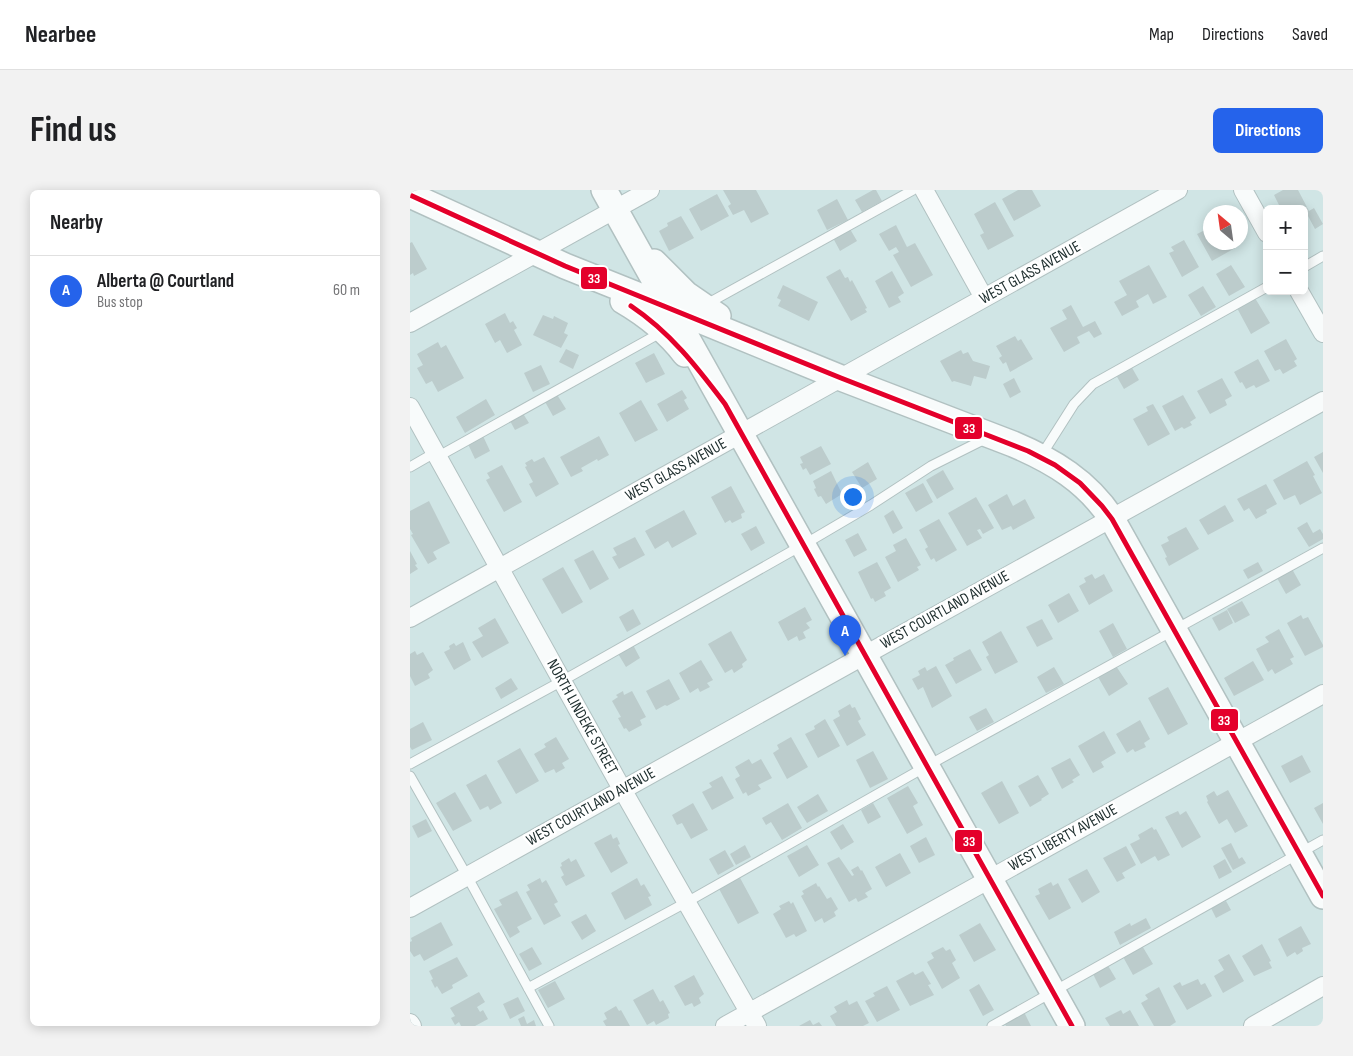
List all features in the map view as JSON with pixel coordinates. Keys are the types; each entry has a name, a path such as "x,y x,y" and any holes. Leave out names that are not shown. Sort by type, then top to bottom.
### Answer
{"main road":[{"path":"410,195 565,266 646,315 760,344 841,378 1041,456 1068,472 1096,497 1112,518 1323,896"},
{"path":"609,199 632,240 667,319 674,340 725,404 1072,1026"},
{"path":"632,240 686,294 760,344"}],"street":[{"path":"410,323 536,253 609,199 650,190"},
{"path":"924,190 984,298"},
{"name":"WEST GLASS AVENUE","path":"410,618 1178,190"},
{"path":"1243,190 1263,226"},
{"path":"1302,295 1323,333"},
{"name":"WEST COURTLAND AVENUE","path":"410,908 864,654 1323,401"},
{"name":"NORTH LINDEKE STREET","path":"410,407 622,790 753,1019"},
{"name":"WEST LIBERTY AVENUE","path":"725,1026 753,1019 990,878 1323,694"},
{"path":"1253,1026 1323,986"}],"lane":[{"path":"703,306 913,190"},
{"path":"1308,265 1323,256"},
{"path":"1041,456 1074,404 1093,384 1263,289"},
{"path":"410,466 437,454 667,319"},
{"path":"410,764 562,681 871,506 930,466 992,436"},
{"path":"528,988 687,902 927,766 1323,548"},
{"path":"410,776 467,876 548,1026"},
{"path":"992,1026 1323,840"}],"building":[{"path":"723,190 756,190 769,214 751,223 744,210 733,215 728,206 731,204"},
{"path":"876,190 882,201 862,212 855,200"},
{"path":"1018,190 1032,190 1041,206 1014,221 1002,199"},
{"path":"1283,190 1298,190 1306,205 1279,205 1274,195"},
{"path":"717,194 729,216 701,231 689,209"},
{"path":"837,199 848,220 827,230 817,210"},
{"path":"995,202 1014,236 988,250 980,235 984,233 974,214"},
{"path":"1314,208 1323,224 1315,229 1308,216 1308,209 1309,211"},
{"path":"681,216 694,238 669,251 659,231 668,226 667,223"},
{"path":"896,225 907,247 915,243 933,275 911,287 893,255 899,252 896,247 889,251 879,234"},
{"path":"850,229 857,241 840,251 833,238"},
{"path":"1203,231 1203,245 1197,234"},
{"path":"1184,240 1199,267 1182,277 1169,253 1174,251 1171,247"},
{"path":"412,242 427,269 414,276 413,273 410,275 410,243"},
{"path":"1206,250 1231,250 1212,261"},
{"path":"1149,265 1167,297 1153,304 1148,294 1136,301 1139,307 1122,316 1114,302 1127,295 1119,281"},
{"path":"1231,265 1245,287 1229,296 1216,274"},
{"path":"840,269 845,278 848,277 850,282 852,280 867,308 865,309 867,312 851,321 826,277"},
{"path":"892,271 904,293 898,297 901,302 889,308 875,281"},
{"path":"783,285 818,302 809,321 778,306 781,300 777,298"},
{"path":"1203,286 1216,307 1201,316 1188,295"},
{"path":"1255,298 1270,323 1251,334 1237,308"},
{"path":"1071,305 1083,327 1095,321 1102,334 1094,338 1089,331 1077,337 1080,343 1064,352 1050,328 1067,319 1062,310"},
{"path":"505,313 510,323 513,321 517,328 514,330 522,345 507,353 500,340 495,343 485,324"},
{"path":"543,315 553,319 554,316 568,323 564,333 568,335 561,348 533,335"},
{"path":"1015,336 1018,341 1021,339 1033,359 1010,372 1006,362 1003,364 999,358 1002,356 996,346"},
{"path":"1286,339 1297,359 1294,361 1297,366 1283,374 1280,369 1275,371 1264,351"},
{"path":"438,342 441,348 446,345 464,378 438,392 432,381 426,384 417,368 423,365 417,354"},
{"path":"566,349 579,355 573,369 559,362"},
{"path":"961,350 963,354 968,352 973,361 990,366 986,379 974,376 971,386 952,382 940,361"},
{"path":"654,353 665,374 646,383 635,363"},
{"path":"1258,359 1270,381 1256,388 1254,385 1246,389 1234,372"},
{"path":"541,365 550,384 533,392 524,373"},
{"path":"1131,366 1139,380 1124,389 1116,375"},
{"path":"1014,378 1021,392 1010,398 1003,384"},
{"path":"1222,378 1232,396 1225,400 1227,405 1210,414 1197,391"},
{"path":"682,390 687,398 684,400 689,409 667,422 657,404"},
{"path":"556,393 566,409 553,416 544,400"},
{"path":"1183,395 1196,418 1190,422 1192,425 1175,431 1162,406"},
{"path":"486,399 495,415 465,433 456,417"},
{"path":"641,400 658,430 635,442 619,413"},
{"path":"1153,404 1170,434 1148,446 1133,419 1148,411 1146,407"},
{"path":"522,412 529,423 515,430 509,419"},
{"path":"483,436 490,451 475,459 468,444"},
{"path":"599,436 609,455 581,468 583,471 571,477 560,457"},
{"path":"821,446 831,464 810,475 806,468 803,470 800,464 803,463 800,457"},
{"path":"1323,452 1323,473 1314,457"},
{"path":"544,457 559,484 536,497 529,484 533,482 525,467 527,466 525,463 532,459 534,462"},
{"path":"1307,461 1322,493 1300,505 1295,495 1284,500 1273,480"},
{"path":"868,462 877,479 862,488 852,472"},
{"path":"502,465 522,502 504,512 486,480 490,478 487,473"},
{"path":"943,470 954,489 937,499 926,480"},
{"path":"831,471 842,494 826,504 821,496 818,497 813,481"},
{"path":"923,483 933,502 916,512 905,493"},
{"path":"1266,484 1277,504 1266,510 1267,513 1256,519 1249,508 1244,511 1237,499"},
{"path":"731,486 745,512 741,514 742,518 732,523 730,520 725,523 711,497"},
{"path":"1007,494 1013,506 1025,499 1035,518 1013,530 1011,526 1002,530 988,505"},
{"path":"976,497 994,528 983,534 980,529 977,530 982,538 967,546 948,513"},
{"path":"429,501 450,543 433,552 437,559 428,564 411,535 413,534 410,529 410,511"},
{"path":"1225,505 1234,521 1208,535 1199,520"},
{"path":"684,510 697,534 672,548 668,541 655,549 645,531"},
{"path":"893,510 903,528 893,534 884,516"},
{"path":"939,519 957,550 936,562 934,558 931,560 925,549 928,547 919,530"},
{"path":"1307,522 1313,533 1320,529 1323,534 1323,539 1309,547 1297,528"},
{"path":"756,526 765,543 751,551 741,534"},
{"path":"1186,527 1199,549 1169,566 1161,545 1169,541 1167,537"},
{"path":"858,533 867,550 854,557 845,540"},
{"path":"635,537 645,555 619,569 612,557 617,555 613,548"},
{"path":"906,538 921,565 917,567 919,570 898,582 885,557 896,551 893,545"},
{"path":"593,550 609,579 590,590 574,560"},
{"path":"410,551 418,569 410,574"},
{"path":"877,562 891,588 884,592 886,596 875,602 873,598 871,599 858,572"},
{"path":"1258,562 1263,571 1248,579 1243,570"},
{"path":"563,567 583,602 562,614 542,579"},
{"path":"1292,569 1301,585 1286,594 1277,578"},
{"path":"1092,574 1095,579 1104,574 1113,591 1089,605 1079,586 1086,582 1084,578"},
{"path":"1069,593 1079,611 1058,623 1048,605"},
{"path":"1242,601 1250,615 1235,623 1227,609"},
{"path":"805,607 812,620 806,623 810,628 803,632 806,638 799,641 797,636 788,641 778,622"},
{"path":"633,609 641,624 627,632 619,617"},
{"path":"1227,610 1233,623 1219,631 1212,618"},
{"path":"1301,615 1303,619 1308,617 1323,645 1323,647 1305,656 1287,623"},
{"path":"495,618 509,643 482,658 472,642 483,636 478,628"},
{"path":"1042,619 1053,639 1037,647 1026,627"},
{"path":"1113,623 1127,649 1113,657 1099,631"},
{"path":"1279,629 1294,657 1290,659 1293,664 1275,674 1272,669 1268,672 1256,649 1269,642 1265,637"},
{"path":"731,631 747,660 742,664 743,667 734,673 732,669 725,673 708,644"},
{"path":"1001,631 1018,662 995,674 986,657 989,655 982,642"},
{"path":"463,642 471,660 454,670 444,652 450,649 449,646 454,643 456,646"},
{"path":"632,643 640,658 626,667 617,652"},
{"path":"970,649 982,670 956,684 945,665 954,660 953,658"},
{"path":"415,651 417,655 423,652 433,670 428,674 430,678 415,686 410,676 410,654"},
{"path":"701,660 713,680 707,683 710,687 700,692 698,688 690,693 679,673"},
{"path":"1253,661 1264,680 1234,696 1224,678"},
{"path":"936,666 952,696 932,708 923,687 918,690 912,679 920,675 918,671 925,667 927,671"},
{"path":"1116,666 1128,684 1109,696 1098,677"},
{"path":"1054,667 1064,684 1046,693 1037,677"},
{"path":"511,678 518,689 501,699 495,688"},
{"path":"669,679 680,699 656,710 646,691"},
{"path":"1168,687 1188,724 1168,735 1148,698"},
{"path":"623,691 624,695 632,691 646,717 640,720 642,725 629,732 626,728 624,729 618,718 621,717 612,701 618,697 616,695"},
{"path":"850,704 852,708 855,707 861,719 858,721 866,735 847,746 833,720 840,716 838,711"},
{"path":"986,708 994,722 977,731 969,717"},
{"path":"825,719 840,746 818,758 805,734 815,729 814,726"},
{"path":"1140,720 1150,739 1144,743 1146,747 1135,752 1133,749 1127,753 1116,734"},
{"path":"423,722 432,740 412,750 410,747 410,729"},
{"path":"1104,731 1116,753 1101,762 1104,767 1093,773 1078,746"},
{"path":"556,737 569,759 562,763 565,768 556,773 554,769 545,773 534,754 546,747 544,744"},
{"path":"791,737 808,767 787,779 773,753 779,749 777,745"},
{"path":"520,748 539,781 516,794 497,761"},
{"path":"873,751 888,779 870,788 856,760"},
{"path":"1302,755 1311,772 1290,783 1281,766"},
{"path":"1070,758 1080,775 1072,780 1074,782 1062,789 1051,768"},
{"path":"749,759 752,764 761,759 772,778 758,785 761,789 748,796 746,792 743,794 735,779 740,776 735,767"},
{"path":"486,774 502,803 490,810 488,806 480,810 466,785"},
{"path":"1038,775 1049,794 1030,807 1018,786"},
{"path":"722,776 734,798 712,810 702,792 712,787 709,783"},
{"path":"1002,781 1019,813 999,824 981,793"},
{"path":"908,786 918,803 913,806 923,825 907,834 887,798"},
{"path":"1228,790 1248,826 1235,833 1227,819 1219,824 1207,802 1206,796 1214,791 1217,796"},
{"path":"455,792 472,821 453,831 436,803"},
{"path":"818,794 828,811 807,823 797,807"},
{"path":"693,803 708,830 691,839 682,823 677,825 672,815"},
{"path":"788,803 802,828 782,840 771,822 766,825 762,818"},
{"path":"873,803 881,817 868,824 861,810"},
{"path":"1323,803 1323,824 1314,808"},
{"path":"1178,811 1180,815 1186,811 1201,837 1182,848 1165,817"},
{"path":"426,819 432,831 418,838 412,826"},
{"path":"843,824 854,842 841,850 830,832"},
{"path":"1152,827 1154,830 1156,829 1170,855 1158,861 1155,856 1141,864 1130,844 1140,839 1138,835"},
{"path":"611,834 613,839 617,837 620,844 618,845 628,863 611,873 594,843"},
{"path":"926,837 935,855 919,863 910,846"},
{"path":"1231,843 1239,859 1242,857 1246,863 1233,870 1221,848"},
{"path":"745,845 751,857 736,865 730,854"},
{"path":"807,845 819,865 799,877 787,856"},
{"path":"1126,846 1136,865 1122,873 1125,878 1117,882 1103,858"},
{"path":"725,850 734,866 718,875 709,859"},
{"path":"900,853 911,873 886,887 875,867"},
{"path":"839,857 852,876 854,875 851,870 858,866 862,870 872,889 865,893 868,897 858,902 856,898 849,902 827,863"},
{"path":"569,858 571,862 576,859 585,876 566,886 561,877 564,875 560,867 562,866 561,863"},
{"path":"1225,859 1232,872 1219,879 1213,866"},
{"path":"1087,869 1100,892 1082,903 1068,879"},
{"path":"739,876 759,913 738,924 718,887"},
{"path":"540,878 542,883 546,880 558,902 554,904 561,916 544,925 526,892 530,890 527,885"},
{"path":"637,878 641,886 644,884 651,896 648,897 652,905 625,920 611,893"},
{"path":"1051,882 1053,886 1058,883 1071,908 1049,920 1035,896 1040,894 1038,889"},
{"path":"816,883 827,899 831,897 838,909 834,912 836,916 824,923 822,918 815,922 801,896 804,894 802,891"},
{"path":"517,891 532,919 517,927 520,932 510,938 494,909 502,905 499,900"},
{"path":"789,901 791,904 793,902 807,931 796,937 794,934 786,938 773,914 781,909 779,906"},
{"path":"1226,901 1231,910 1216,918 1211,908"},
{"path":"586,914 596,931 582,940 571,922"},
{"path":"1146,918 1151,928 1120,945 1114,932 1130,923 1131,926"},
{"path":"441,922 453,945 424,961 420,954 414,957 410,951 411,938"},
{"path":"980,923 996,950 974,962 959,935"},
{"path":"1301,926 1311,944 1302,948 1303,951 1297,955 1295,952 1287,957 1278,939"},
{"path":"1141,944 1153,964 1133,975 1122,955"},
{"path":"1262,944 1271,961 1269,962 1272,968 1254,976 1242,956"},
{"path":"532,947 542,964 529,971 519,954"},
{"path":"943,947 946,951 950,949 956,960 952,963 960,978 942,989 927,962 934,958 931,953"},
{"path":"1229,954 1244,981 1223,993 1214,976 1224,970 1218,960"},
{"path":"457,957 468,976 452,985 453,988 442,994 437,986 435,988 429,971"},
{"path":"1107,964 1116,979 1100,988 1092,972"},
{"path":"923,971 931,984 928,985 934,995 910,1006 896,981 913,972 915,975"},
{"path":"694,975 704,994 699,998 701,1003 694,1007 692,1003 685,1006 674,986"},
{"path":"1198,979 1201,985 1205,983 1212,996 1187,1010 1173,986 1180,982 1182,986"},
{"path":"555,981 565,999 548,1008 538,990"},
{"path":"979,984 994,1010 983,1016 969,990"},
{"path":"887,986 900,1010 877,1022 865,1001 875,996 873,993"},
{"path":"1159,987 1176,1022 1170,1026 1154,1026 1141,1003 1148,999 1145,995"},
{"path":"653,989 660,1002 663,1000 670,1013 668,1014 669,1018 656,1025 654,1021 647,1025 633,1000"},
{"path":"479,992 485,1002 477,1007 480,1012 483,1010 488,1019 475,1026 461,1026 459,1022 455,1025 451,1018 455,1016 450,1008"},
{"path":"518,997 525,1011 510,1019 503,1004"},
{"path":"847,1000 849,1005 857,1001 869,1023 863,1026 836,1026 830,1016 837,1012 834,1007"},
{"path":"616,1006 619,1011 621,1010 630,1026 606,1026 603,1021 607,1019 604,1013"},
{"path":"1023,1010 1031,1026 1006,1026 1003,1021"},
{"path":"1121,1010 1123,1014 1130,1010 1139,1026 1110,1026 1105,1018"},
{"path":"524,1016 527,1024 534,1020 536,1026 521,1026 518,1019"},
{"path":"810,1020 813,1025 819,1022 822,1026 799,1026"}],"transit line":[{"name":"33","path":"410,195 565,266 841,378 1028,451 1055,465 1080,483 1112,519 1323,896"},
{"name":"33","path":"631,306 670,339 725,404 1072,1026"}],"place":[{"name":"Alberta @ Courtland","path":"845,656"}]}
